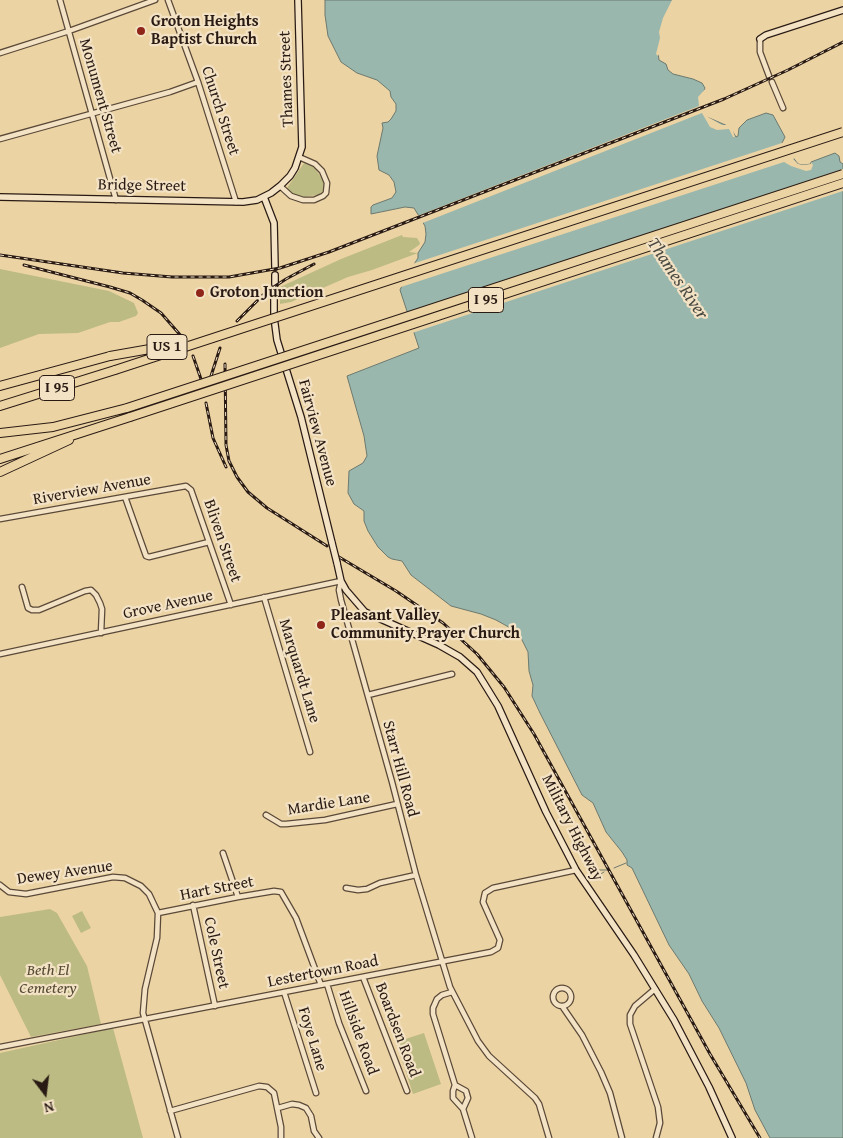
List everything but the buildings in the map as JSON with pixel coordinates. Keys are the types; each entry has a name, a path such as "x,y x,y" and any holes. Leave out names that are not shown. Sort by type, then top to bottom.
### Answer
{"highway":[{"name":"I 95","path":"0,406 843,132"},
{"path":"0,433 53,427 127,408 843,174"},
{"name":"I 95","path":"0,459 843,182"},
{"name":"US 1","path":"0,391 72,366 110,356 223,335"},
{"path":"0,386 72,366"},
{"path":"0,472 60,445 79,432"}],"street":[{"name":"Monument Street","path":"60,0 116,200"},
{"path":"0,53 69,31 155,0"},
{"name":"Church Street","path":"168,0 198,82 236,202"},
{"name":"Thames Street","path":"298,0 302,132 302,148 299,157"},
{"path":"769,76 761,55 760,39 766,35 843,10"},
{"path":"0,139 170,92 198,82"},
{"path":"772,82 783,108"},
{"path":"280,186 291,196 303,200 314,200 323,196 328,190 328,183 322,171 315,164 299,157"},
{"name":"Bridge Street","path":"0,197 249,201 264,197 280,186 290,176 299,157"},
{"path":"264,197 274,223 275,267"},
{"path":"275,274 275,284"},
{"name":"Fairview Avenue","path":"274,291 274,317 277,340 301,417 341,581"},
{"name":"Riverview Avenue","path":"0,520 188,486"},
{"name":"Bliven Street","path":"188,486 210,542 230,605"},
{"path":"125,497 146,556 149,557 210,542"},
{"name":"Grove Avenue","path":"0,654 341,581"},
{"name":"Starr Hill Road","path":"341,581 339,590 341,600 416,875 452,992 478,1041 489,1056 535,1098 539,1104 549,1138"},
{"name":"Military Highway","path":"341,581 353,599 365,612 439,645 460,657 478,672 498,706 546,812 576,870 655,989 696,1061 732,1138"},
{"path":"22,587 28,608 32,610 39,610 91,590 100,602 100,633"},
{"name":"Marquardt Lane","path":"264,598 310,752"},
{"path":"368,696 452,674"},
{"name":"Mardie Lane","path":"266,815 280,824 286,824 325,820 397,804"},
{"path":"223,853 238,897"},
{"name":"Lestertown Road","path":"0,1046 144,1020 491,952 498,948 500,940 483,902 485,893 488,890 576,870"},
{"path":"346,888 367,889 416,875"},
{"name":"Dewey Avenue","path":"0,885 9,892 26,894 112,877 125,878 141,886 149,894 158,913"},
{"name":"Hart Street","path":"158,913 238,897 274,891 281,892"},
{"name":"Hillside Road","path":"281,892 296,918 366,1091"},
{"name":"Cole Street","path":"193,905 214,1006"},
{"path":"158,913 156,938 143,1013 178,1138"},
{"name":"Boardsen Road","path":"363,978 407,1091"},
{"path":"562,1006 567,1004 571,997 569,992 561,988 554,992 553,998 557,1005 562,1006 582,1035 601,1072 610,1093 622,1138"},
{"path":"655,989 635,1006 630,1015 630,1024 658,1107 660,1123 656,1138"},
{"name":"Foye Lane","path":"284,992 316,1093"},
{"path":"452,992 440,997 433,1008 455,1084 453,1098 463,1109 472,1138"},
{"path":"455,1084 466,1091 468,1098 463,1109"},
{"path":"170,1112 259,1086 267,1087 274,1093 282,1138"},
{"path":"278,1108 292,1104 299,1104 306,1108 319,1138"}],"green space":[{"path":"304,163 315,168 324,182 324,189 319,195 300,197 293,194 287,188"},
{"path":"402,235 403,237 417,238 420,243 419,245 409,252 418,253 348,277 291,302 280,304 280,287 341,259"},
{"path":"0,269 109,291 134,303 138,313 136,316 119,322 110,322 78,333 39,334 0,348"},
{"name":"Beth El Cemetery","path":"50,909 57,913 87,966 101,1024 31,1037 0,975 0,917"},
{"path":"82,911 91,928 81,933 72,916"},
{"path":"113,1028 143,1138 0,1138 0,1053"},
{"path":"424,1033 441,1084 413,1094 396,1042"}],"water":[{"name":"Thames River","path":"325,0 675,0 668,16 658,52 659,60 666,64 668,70 673,74 702,83 705,88 701,100 707,117 730,127 736,137 738,136 739,128 747,120 766,113 773,115 785,137 782,143 798,164 811,164 811,162 835,153 843,164 843,1138 770,1138 755,1110 746,1083 719,1028 702,1001 689,974 669,945 632,868 627,865 627,860 622,852 606,832 593,803 582,795 540,713 532,696 533,685 529,671 528,652 521,638 514,630 496,620 451,606 411,575 402,561 388,557 378,547 368,531 364,521 364,511 354,504 348,493 349,471 363,463 367,456 364,436 347,376 419,348 400,290 418,258 418,253 425,242 426,234 425,226 414,208 405,207 371,214 371,207 373,205 392,198 396,192 394,182 389,175 379,170 377,156 383,128 382,123 388,122 391,119 396,111 396,104 391,97 390,91 377,80 357,73 341,62 328,36"}],"pier":[{"path":"672,0 678,0 676,8 668,20 663,47 658,56 656,54 660,38 659,32 663,18"},
{"path":"707,87 703,101 708,117 722,125 730,125 735,137 733,137 729,129 717,130 710,127 702,113 420,224 419,222 417,216 699,106 698,97"},
{"path":"785,142 795,158 793,159 798,164 803,165 811,164 811,162 813,165 811,170 806,171 784,162 398,288 404,274 412,264"},
{"path":"843,169 843,191 412,333 405,313"}],"waterway":[{"path":"614,868 626,863"},
{"path":"590,870 607,870"},
{"path":"594,878 604,872"}],"railway":[{"path":"0,255 123,273 172,277 229,277 280,268 329,252 724,99 843,42"},
{"path":"237,321 266,292 314,264"},
{"path":"24,265 130,293 161,313 182,337"},
{"path":"211,376 220,348"},
{"path":"193,356 201,379"},
{"path":"225,364 226,445 229,461 237,477 248,492 267,508 327,546"},
{"path":"206,403 213,438 226,467"},
{"path":"339,557 396,591 443,623 477,654 504,687 534,734 710,1054 760,1138"}],"place":[{"name":"Groton Heights Baptist Church","path":"141,31"},
{"name":"Groton Junction","path":"200,293"},
{"name":"Pleasant Valley Community Prayer Church","path":"321,625"}]}
